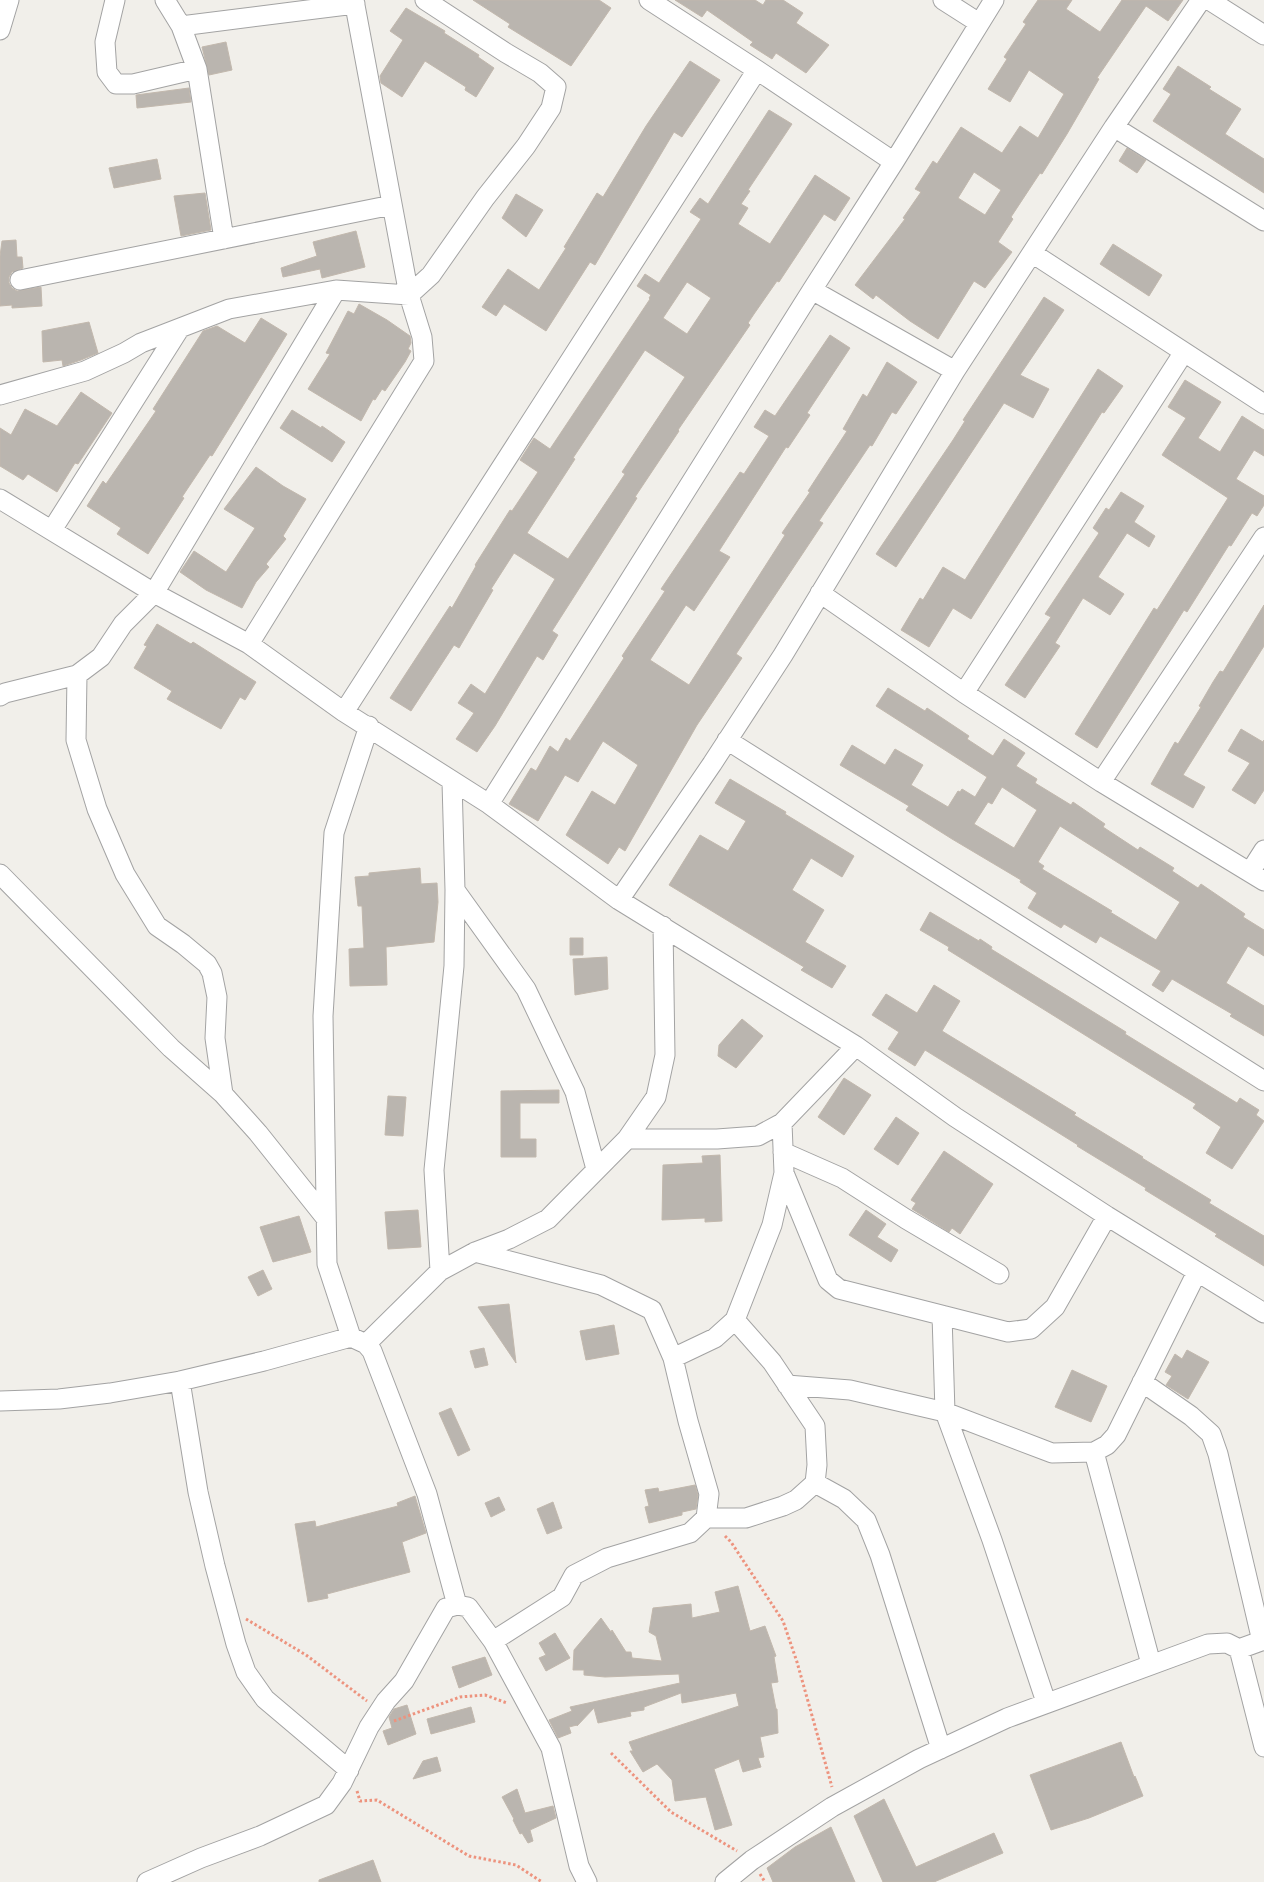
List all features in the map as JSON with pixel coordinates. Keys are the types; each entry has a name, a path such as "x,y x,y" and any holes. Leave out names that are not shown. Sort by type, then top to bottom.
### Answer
{"street":[{"path":"1,24 9,0"},
{"path":"115,0 105,42 107,72 116,84 133,84 196,69"},
{"path":"165,0 181,26 196,69 224,239"},
{"path":"0,395 85,371 141,343 229,310 336,290 409,295 431,275 552,108 556,87 540,73 425,0"},
{"path":"649,0 894,162"},
{"path":"943,0 979,23"},
{"path":"489,804 994,0"},
{"path":"618,900 727,740 820,593 955,371 1114,127 1201,0"},
{"path":"1210,0 1264,35"},
{"path":"181,26 355,2 409,295 422,337 424,360 249,644"},
{"path":"344,712 757,70"},
{"path":"1114,127 1264,221"},
{"path":"20,280 392,205"},
{"path":"1032,253 1264,404"},
{"path":"0,696 5,693 77,675 101,657 123,624 154,593 336,290"},
{"path":"812,290 955,371"},
{"path":"52,530 180,328"},
{"path":"964,693 1184,352"},
{"path":"0,499 154,593 249,644 344,712 369,726 452,782 489,804 618,900 856,1046 954,1117 1107,1216 1264,1313"},
{"path":"1101,782 1264,537"},
{"path":"820,593 964,693 1101,782 1257,876 1264,850"},
{"path":"77,675 76,740 97,809 125,874 157,926 207,964 212,973 217,998 215,1038 223,1094"},
{"path":"369,726 334,833 323,1016 327,1264 358,1341 372,1350 427,1494 457,1605"},
{"path":"727,740 1264,1081"},
{"path":"440,1271 434,1170 454,966 455,890 452,782"},
{"path":"0,874 171,1048 223,1094 258,1133 325,1217"},
{"path":"455,890 526,989 575,1092 596,1169"},
{"path":"0,1401 59,1399 110,1393 180,1381 358,1341 440,1271 475,1252 509,1239 548,1219 627,1139 656,1097 665,1055 663,926"},
{"path":"627,1139 717,1139 758,1136 782,1123 856,1046"},
{"path":"673,1358 715,1338 735,1320 772,1225 784,1173 782,1123"},
{"path":"783,1152 842,1178 906,1219 999,1274"},
{"path":"784,1173 828,1280 839,1289 1008,1332 1032,1329 1055,1307 1107,1216"},
{"path":"475,1252 602,1285 652,1310 673,1358 688,1421 709,1494 706,1518 690,1533 607,1558 574,1575 562,1597 493,1641"},
{"path":"787,1384 850,1390 945,1412 1052,1453 1094,1452 1107,1446 1116,1436 1196,1272"},
{"path":"942,1315 945,1412 992,1540 1046,1702"},
{"path":"706,1518 746,1518 796,1500 814,1483 817,1466 815,1426 772,1362 735,1320"},
{"path":"180,1381 198,1492 215,1566 246,1672 265,1699 349,1770"},
{"path":"725,1882 752,1860 838,1804 941,1749 1007,1718 1046,1702 1208,1644 1227,1643 1239,1649 1263,1641 1218,1454 1211,1434 1191,1416 1142,1382"},
{"path":"1094,1452 1151,1664"},
{"path":"814,1483 844,1499 866,1520 880,1555 941,1749"},
{"path":"147,1882 260,1836 326,1805 342,1783 369,1727 386,1701 404,1681 446,1608 457,1605 468,1607 493,1641 551,1748 578,1866 587,1882"},
{"path":"1239,1649 1264,1747"}],"path":[{"path":"706,1518 731,1542 783,1621 797,1662 838,1804"},
{"path":"227,1611 248,1620 306,1655 379,1711"},
{"path":"369,1727 397,1720 460,1697 485,1696 511,1704"},
{"path":"611,1753 671,1812 752,1860"},
{"path":"349,1770 360,1800 377,1800 469,1856 516,1865 542,1882"}],"building":[{"path":"473,0 599,0 611,8 571,66 508,27 510,24"},
{"path":"675,0 755,0 763,5 766,0 783,0 803,13 796,23 829,45 806,73 776,53 772,59 750,45 753,42 707,10 702,17"},
{"path":"1038,0 1072,0 1066,9 1100,32 1122,0 1183,0 1168,21 1146,6 1097,78 1099,79 1042,174 1040,173 1011,217 1013,219 998,242 1012,252 985,288 974,281 938,339 910,321 876,295 873,299 855,285 905,219 903,218 921,192 915,189 933,161 937,164 961,127 1002,153 1020,126 1038,138 1064,94 1029,70 1010,102 988,89 1007,59 1004,57 1026,24 1023,22","holes":["974,172 1001,190 985,215 958,198"]},
{"path":"406,8 445,31 444,33 479,55 478,57 494,68 476,97 465,90 466,87 425,61 402,97 381,83 380,76 403,40 390,31"},
{"path":"226,42 232,70 209,75 202,47"},
{"path":"690,61 720,80 682,137 674,132 595,265 590,262 546,331 504,304 496,316 482,307 508,269 539,290 566,248 564,247 597,193 603,197 646,126"},
{"path":"1178,66 1211,87 1209,89 1241,109 1225,134 1264,159 1264,193 1153,121 1171,94 1163,89"},
{"path":"189,88 191,102 137,108 136,95"},
{"path":"769,110 792,124 748,190 750,191 741,204 748,208 738,224 770,244 815,175 850,198 835,221 824,214 779,282 777,281 754,314 748,323 750,325 678,430 552,631 558,635 543,660 537,656 477,752 456,739 474,713 458,703 471,684 485,694 555,579 514,553 491,589 493,590 459,648 454,645 411,711 390,698 450,606 452,608 475,565 510,510 512,511 538,472 520,460 534,438 550,449 650,299 651,295 637,286 645,274 659,283 701,219 690,212 700,198 708,204","holes":["687,282 711,298 687,334 663,318","645,350 685,377 622,472 625,474 568,559 527,533 575,459 573,458"]},
{"path":"1127,148 1146,160 1137,173 1119,161"},
{"path":"157,159 161,179 114,188 109,168"},
{"path":"205,193 211,230 181,236 174,196"},
{"path":"516,194 543,210 526,237 502,218"},
{"path":"356,231 365,267 322,278 320,269 283,277 281,268 317,256 313,242"},
{"path":"16,240 17,257 22,257 23,268 12,272 9,277 9,283 17,291 41,287 42,306 12,308 12,305 0,306 0,256 2,241"},
{"path":"1113,244 1162,275 1149,296 1100,264"},
{"path":"1044,297 1064,310 1020,375 1049,389 1033,418 1004,403 896,567 876,554 953,440 965,421 963,420"},
{"path":"359,304 410,336 411,343 408,349 411,351 405,362 385,391 382,389 375,400 373,399 361,421 308,389 330,354 326,353 348,311 354,314"},
{"path":"261,318 287,334 212,456 210,455 182,497 184,498 148,554 117,534 121,528 87,506 103,481 106,484 156,411 153,409 203,331 217,326 245,343"},
{"path":"89,322 98,353 63,366 62,360 43,362 42,331"},
{"path":"830,335 850,348 807,413 810,415 788,448 786,447 719,551 730,557 694,611 686,605 650,660 689,685 785,535 782,533 810,492 808,491 847,431 843,429 863,394 867,397 887,362 917,382 896,414 892,412 872,446 870,445 819,521 823,523 736,654 742,658 697,725 625,851 619,847 608,864 566,835 592,791 615,805 638,765 603,741 578,782 565,775 538,821 509,804 531,768 536,771 550,746 558,752 566,738 570,741 624,658 622,656 665,591 661,589 740,472 744,474 769,436 754,427 765,410 775,416"},
{"path":"1098,369 1123,386 1104,413 1102,412 971,619 953,608 929,647 901,630 920,598 923,600 943,567 965,580"},
{"path":"1185,380 1221,402 1198,438 1220,452 1242,416 1264,430 1264,456 1254,450 1236,479 1264,496 1264,505 1257,516 1252,513 1231,546 1229,545 1187,612 1184,610 1097,748 1075,734 1154,608 1157,610 1228,498 1162,455 1186,418 1168,407"},
{"path":"81,392 112,413 78,464 75,463 57,492 28,474 23,480 0,466 0,428 11,435 25,409 57,426"},
{"path":"292,410 321,428 322,426 345,442 332,462 280,428"},
{"path":"256,467 306,499 283,536 286,539 266,564 269,567 256,582 242,608 206,590 180,572 194,551 226,572 255,528 224,509"},
{"path":"1121,492 1144,506 1134,522 1155,536 1149,547 1127,533 1098,577 1124,594 1110,615 1083,598 1055,643 1060,646 1025,698 1005,685 1051,617 1045,614 1099,533 1093,528 1106,508 1109,510"},
{"path":"1264,605 1264,646 1183,775 1205,787 1193,808 1151,784 1175,742 1178,744 1201,707 1199,706 1213,682 1220,671 1223,672"},
{"path":"157,624 191,644 193,642 256,682 245,700 240,697 221,729 167,699 172,691 134,668 147,646 144,645"},
{"path":"888,688 925,711 927,708 969,736 967,739 993,756 1004,739 1025,753 1016,766 1037,779 1035,783 1071,805 1073,802 1105,824 1103,827 1138,850 1140,847 1174,868 1172,871 1198,888 1201,884 1245,914 1243,917 1264,930 1264,956 1248,946 1226,983 1264,1006 1264,1036 1230,1016 1232,1014 1172,979 1163,992 1152,985 1161,971 1100,936 1096,943 1064,924 1061,928 1028,908 1037,893 1020,882 1021,880 906,810 909,806 840,765 852,745 885,765 895,749 923,765 911,785 948,807 958,791 960,792 962,789 975,797 987,777 876,706","holes":["1002,787 1037,810 1014,848 974,824 988,802 992,804","1060,826 1180,902 1156,940 1042,869 1044,866 1038,862"]},
{"path":"1241,729 1263,742 1264,740 1264,790 1255,804 1232,790 1250,763 1228,751"},
{"path":"730,779 786,812 785,814 854,856 842,877 811,858 792,890 824,910 805,942 846,966 832,988 801,970 804,967 669,885 700,835 728,851 746,821 715,803"},
{"path":"420,868 421,884 437,883 438,902 434,942 386,947 387,985 350,986 349,949 364,948 362,906 358,906 355,877 369,876 369,873"},
{"path":"930,912 979,941 980,939 992,947 991,949 1237,1103 1240,1098 1259,1110 1256,1115 1264,1121 1232,1169 1206,1153 1221,1127 1193,1108 1196,1104 948,950 949,947 920,930"},
{"path":"570,938 583,938 583,955 570,955"},
{"path":"607,957 608,989 575,995 573,959"},
{"path":"934,985 960,1001 942,1031 1076,1113 1074,1115 1211,1200 1209,1203 1264,1236 1264,1266 1215,1236 1217,1234 1145,1190 1146,1188 925,1050 915,1066 888,1049 899,1032 872,1015 886,994 917,1013"},
{"path":"742,1019 763,1036 736,1068 718,1056 719,1045"},
{"path":"844,1078 871,1095 844,1135 818,1117"},
{"path":"559,1090 559,1103 520,1103 520,1139 536,1139 536,1157 501,1157 501,1091"},
{"path":"388,1096 406,1097 403,1136 385,1135"},
{"path":"896,1117 919,1133 898,1165 874,1149"},
{"path":"944,1151 993,1184 960,1234 952,1228 949,1232 912,1209 916,1203 911,1200"},
{"path":"720,1155 722,1221 705,1222 705,1218 662,1220 663,1165 703,1163 702,1156"},
{"path":"418,1210 421,1247 388,1249 385,1212"},
{"path":"866,1210 886,1224 877,1237 898,1250 891,1262 849,1235"},
{"path":"299,1216 311,1252 273,1262 260,1227"},
{"path":"263,1270 272,1289 258,1296 248,1277"},
{"path":"509,1304 516,1363 478,1307"},
{"path":"614,1325 619,1354 586,1360 580,1331"},
{"path":"484,1348 488,1365 475,1368 470,1351"},
{"path":"1187,1350 1209,1362 1188,1399 1166,1385 1172,1376 1165,1372 1175,1354 1182,1359"},
{"path":"1072,1370 1107,1386 1091,1422 1055,1407"},
{"path":"451,1408 470,1450 458,1456 439,1413"},
{"path":"695,1485 698,1495 696,1509 682,1512 682,1515 649,1523 645,1507 649,1506 645,1490 658,1488 659,1492"},
{"path":"415,1496 426,1533 402,1542 410,1572 327,1594 328,1598 308,1602 295,1524 315,1521 316,1527 398,1506 397,1503"},
{"path":"499,1497 505,1510 491,1517 485,1503"},
{"path":"553,1502 562,1528 547,1534 537,1509"},
{"path":"738,1586 750,1631 765,1626 776,1656 774,1657 778,1682 771,1683 777,1709 778,1733 760,1737 764,1757 758,1758 761,1767 743,1772 739,1759 714,1769 732,1825 715,1830 706,1797 675,1801 672,1780 657,1764 643,1772 630,1751 633,1751 629,1742 739,1706 736,1693 682,1703 681,1693 644,1707 644,1710 630,1712 631,1716 598,1723 594,1708 577,1726 569,1727 571,1733 558,1738 549,1720 572,1711 570,1707 680,1683 679,1674 605,1677 584,1675 584,1670 573,1670 574,1650 601,1618 611,1632 612,1630 626,1652 631,1652 632,1658 662,1661 656,1636 649,1632 653,1608 691,1604 692,1618 720,1612 715,1592"},
{"path":"555,1633 570,1658 546,1671 539,1658 546,1655 539,1643"},
{"path":"485,1657 492,1675 459,1688 452,1667"},
{"path":"407,1705 416,1734 388,1745 383,1731 392,1728 389,1717 394,1709"},
{"path":"471,1707 475,1722 431,1734 427,1719"},
{"path":"1121,1742 1143,1796 1089,1818 1051,1830 1030,1775"},
{"path":"437,1757 441,1771 413,1779 423,1761"},
{"path":"517,1789 525,1813 553,1806 556,1818 530,1830 533,1841 528,1843 522,1833 520,1834 502,1797"},
{"path":"884,1799 916,1867 994,1833 1003,1853 934,1882 883,1882 854,1816"},
{"path":"831,1827 855,1882 773,1882 767,1868 795,1847"},
{"path":"373,1860 381,1882 319,1882 319,1880"}]}
